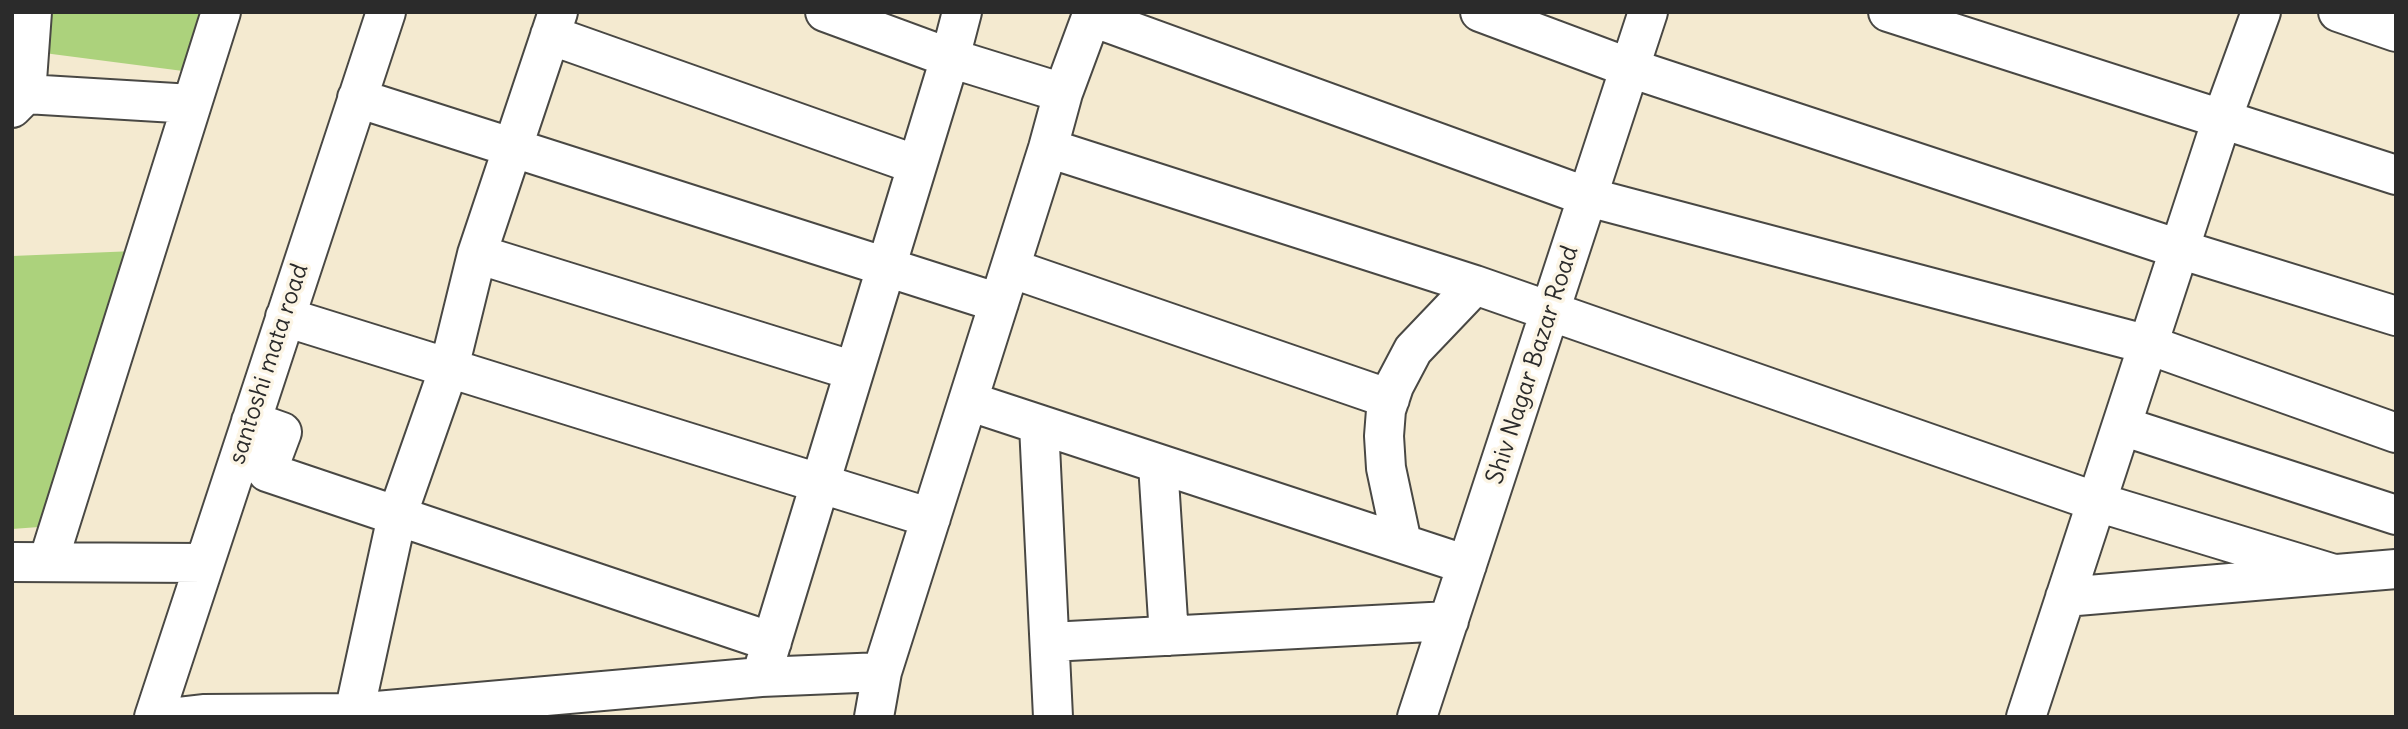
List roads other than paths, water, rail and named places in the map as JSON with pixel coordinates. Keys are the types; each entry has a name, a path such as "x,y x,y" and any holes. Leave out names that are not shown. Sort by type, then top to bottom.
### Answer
{"street":[{"path":"32,12 19,101 192,104"},
{"path":"204,563 30,562 192,104 221,12"},
{"name":"santoshi mata road","path":"154,717 386,12"},
{"path":"825,12 950,58 1063,93"},
{"path":"766,660 962,12"},
{"path":"1480,12 1630,68 2179,249 2396,316"},
{"name":"Shiv Nagar Bazar Road","path":"1417,717 1648,12"},
{"path":"1888,12 2396,175"},
{"path":"2026,717 2222,119 2261,12"},
{"path":"2338,12 2396,32"},
{"path":"874,717 882,672 1063,93 1092,15 1588,197 2149,345 2396,433"},
{"path":"355,713 397,516 449,368 477,254 554,24 917,166"},
{"path":"357,98 885,268 1004,286 1390,399"},
{"path":"1048,148 1475,285 2096,502 2334,574"},
{"path":"477,254 855,371"},
{"path":"1402,543 1386,468 1386,410 1394,386 1413,350 1475,285"},
{"path":"285,317 931,518"},
{"path":"968,401 1467,565"},
{"path":"251,421 282,432 267,472 397,516 766,660"},
{"path":"1039,425 1053,717"},
{"path":"2122,426 2396,515"},
{"path":"1158,464 1169,636"},
{"path":"2065,597 2396,569"},
{"path":"1050,642 1449,621"},
{"path":"177,717 204,714 355,713 766,660 882,672"}]}
